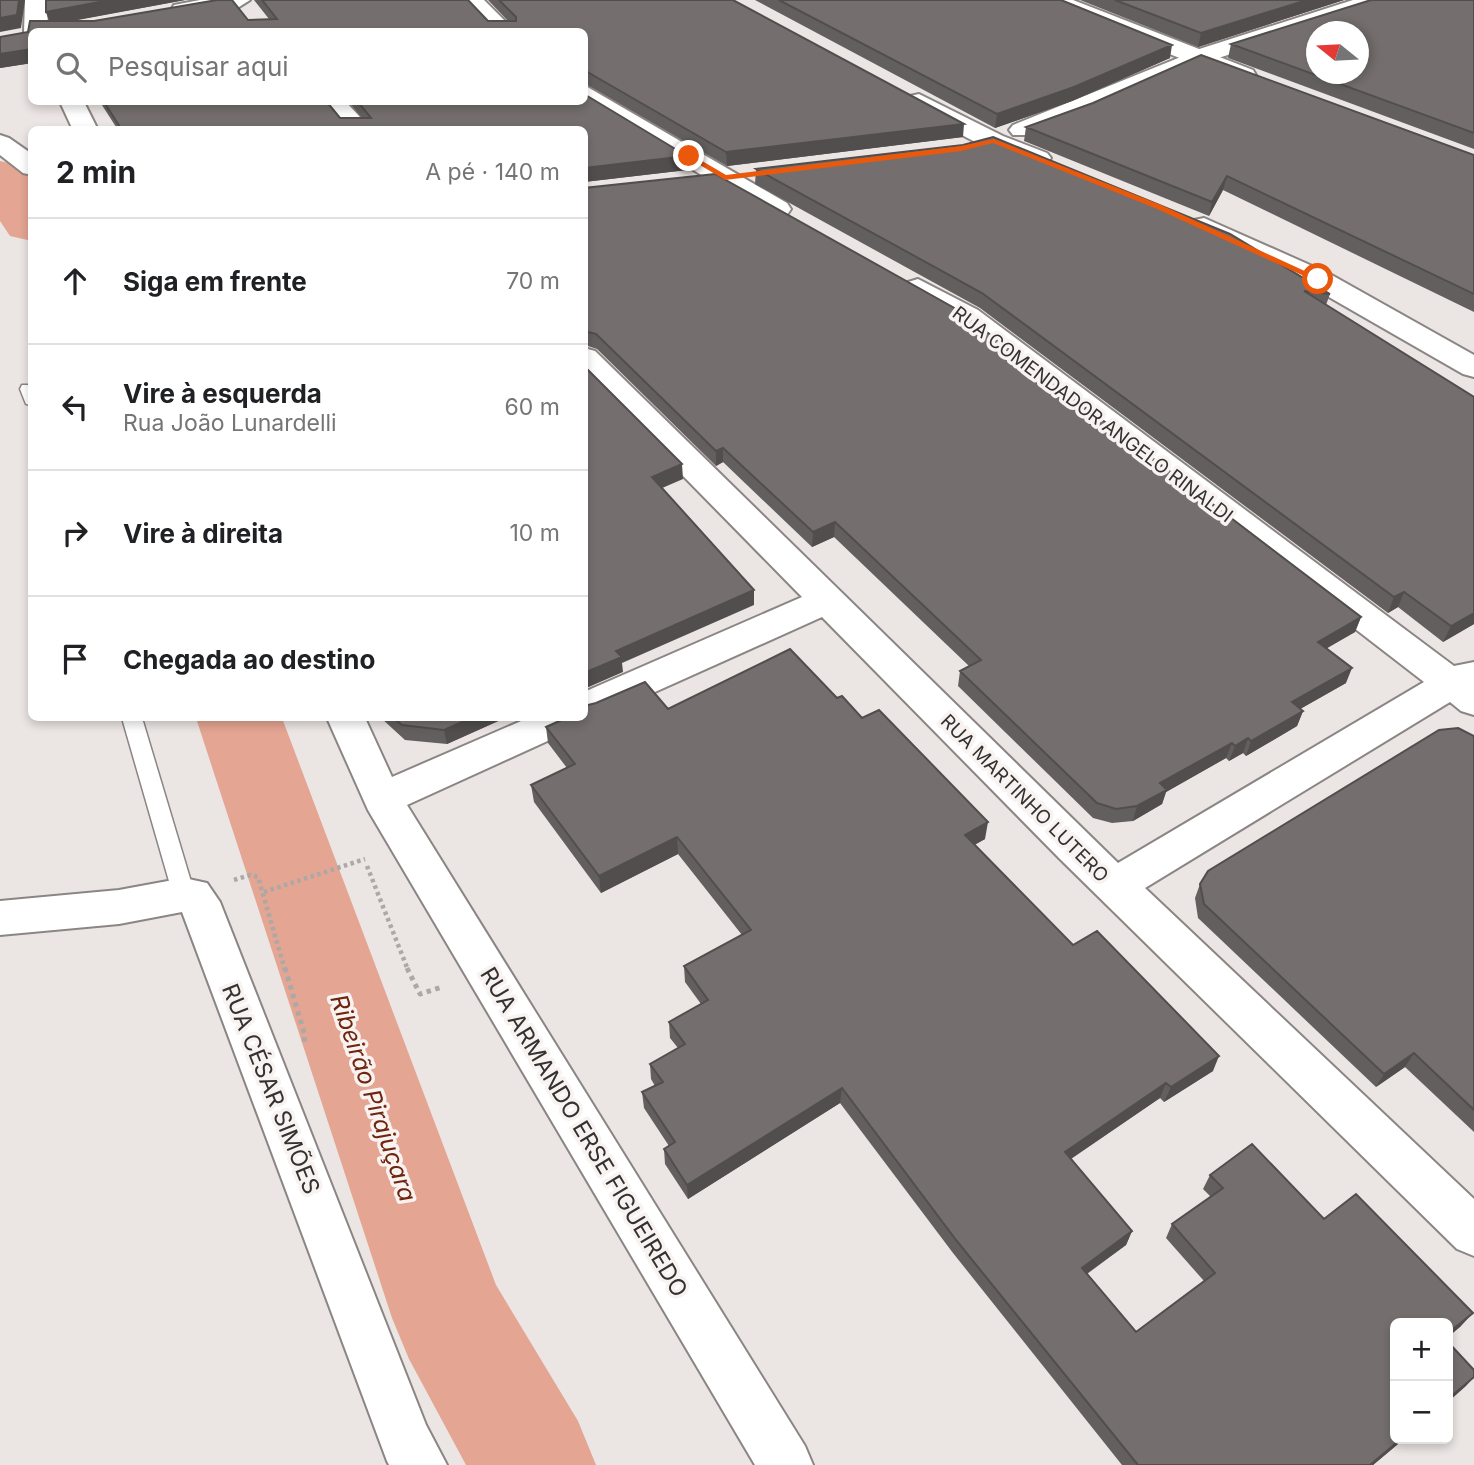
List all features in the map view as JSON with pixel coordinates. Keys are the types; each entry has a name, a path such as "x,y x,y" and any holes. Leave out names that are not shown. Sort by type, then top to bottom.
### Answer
{"street":[{"path":"36,0 36,28"},
{"path":"471,0 501,28"},
{"path":"1054,0 1126,32 1198,57 1265,73 1224,49 1099,0"},
{"path":"961,149 994,141 1198,57 1376,0"},
{"path":"161,13 244,5"},
{"path":"900,92 994,141 1057,166"},
{"path":"588,94 804,224"},
{"path":"73,105 80,126"},
{"path":"336,105 356,126"},
{"path":"14,145 28,162"},
{"path":"676,181 768,172"},
{"path":"1182,217 1318,279 1474,369"},
{"name":"RUA COMENDADOR ANGELO RINALDI","path":"897,276 968,316 1467,686"},
{"name":"RUA MARTINHO LUTERO","path":"588,360 1114,886 1474,1232"},
{"path":"588,706 827,600"},
{"path":"1114,886 1408,708 1467,686"},
{"name":"RUA ARMANDO ERSE FIGUEIREDO","path":"347,721 382,799 786,1465"},
{"path":"382,799 556,721"},
{"path":"0,918 119,906 184,895"},
{"name":"RUA CÉSAR SIMÕES","path":"184,895 192,895 207,917 230,988 405,1457"}],"lane":[{"path":"133,721 184,895"}],"path":[{"path":"264,892 365,859 414,986 420,994 431,993 483,964"}],"building":[{"path":"0,0 19,0 17,15 0,18"},
{"path":"46,0 110,0 46,12"},
{"path":"217,0 232,0 248,20 277,19 262,0 468,0 488,21 516,21 516,17 499,0 733,0 964,124 726,152 588,72 588,28 29,28 30,21 94,21"},
{"path":"779,0 1061,0 1172,45 1074,87 997,114"},
{"path":"1115,0 1307,0 1201,33"},
{"path":"1371,0 1474,0 1474,133 1340,84 1369,84 1369,21 1306,21 1306,71 1231,44"},
{"path":"28,32 28,50 0,54 0,37"},
{"path":"1201,55 1474,155 1474,294 1227,176 1212,202 1026,127 1093,103"},
{"path":"588,96 687,156 588,168 588,126 119,126 106,105 329,105 340,118 371,118 360,105 588,105"},
{"path":"993,137 1230,234 1330,294 1304,291 1474,397 1474,613 1451,626 1404,592 1394,597 982,293 756,169 963,145"},
{"path":"715,174 958,310 1361,617 1318,642 1352,668 1292,702 1303,711 1251,741 1248,738 1235,746 1232,743 1160,783 1167,790 1137,806 1116,809 1097,803 960,671 981,660 835,522 813,532 723,448 716,451 596,334 588,332 588,188"},
{"path":"588,370 682,464 652,477 754,590 616,651 622,657 588,671"},
{"path":"790,649 837,698 842,696 862,718 879,710 988,822 965,835 1073,945 1097,931 1219,1056 1171,1087 1166,1083 1065,1152 1132,1231 1082,1268 1136,1332 1215,1273 1172,1224 1223,1188 1210,1175 1252,1144 1324,1219 1356,1194 1473,1313 1453,1329 1453,1318 1390,1318 1390,1444 1395,1444 1370,1465 1138,1465 956,1240 842,1088 687,1185 664,1149 675,1142 642,1092 663,1082 650,1064 685,1044 669,1022 708,1000 684,966 751,930 677,837 599,876 531,785 575,764 546,727 559,721 588,721 588,705 645,682 668,709"},
{"path":"397,721 464,721 444,730 402,725"},
{"path":"1458,728 1474,736 1474,1110 1414,1053 1384,1074 1204,904 1200,884 1208,871 1439,730"},
{"path":"1453,1347 1474,1370 1474,1377 1453,1395"}],"waterway":[{"name":"Ribeirão Pirajuçara","path":"0,179 17,192 28,215"},
{"name":"Ribeirão Pirajuçara","path":"240,721 450,1318 534,1465"}],"route":[{"path":"689,156 725,178 961,149 994,141 1158,206 1318,279"}]}
